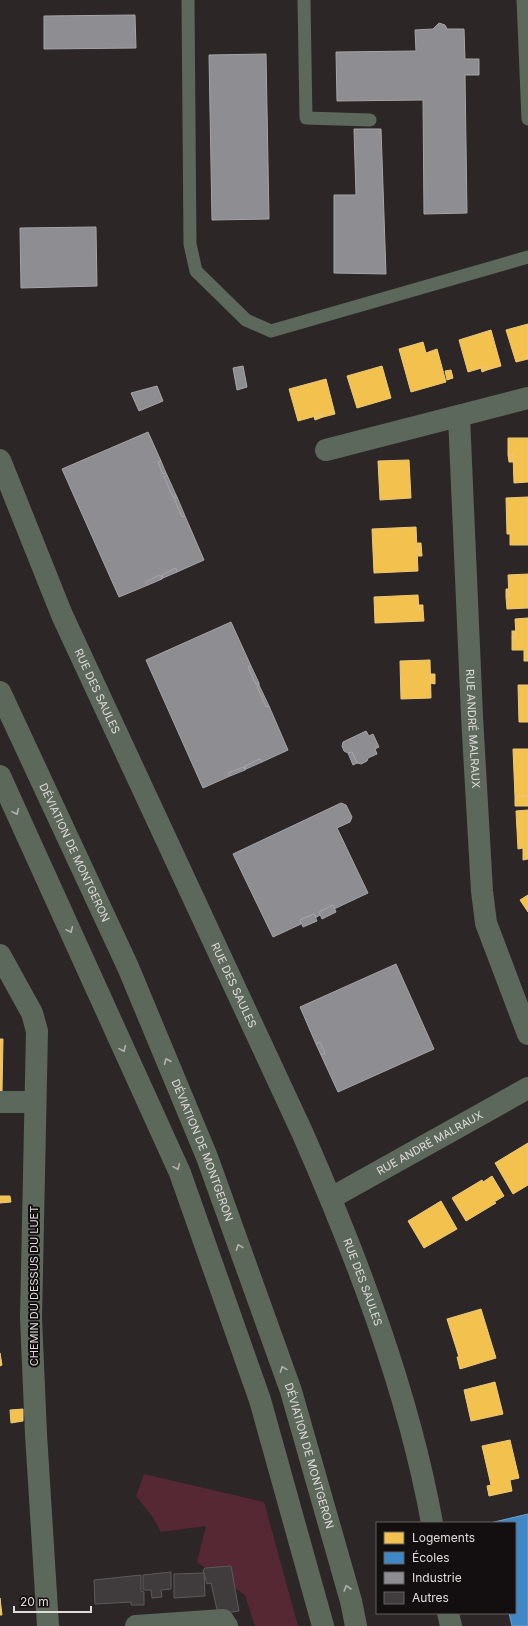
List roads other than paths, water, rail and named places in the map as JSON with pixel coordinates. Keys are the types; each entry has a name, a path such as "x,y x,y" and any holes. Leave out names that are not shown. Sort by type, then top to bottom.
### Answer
{"main road":[{"name":"DÉVIATION DE MONTGERON","path":"0,692 128,967 207,1157 291,1391 351,1602 356,1626"},
{"path":"0,776 180,1173 260,1400 319,1607 323,1626"}],"street":[{"path":"326,450 528,398"},
{"name":"RUE ANDRÉ MALRAUX","path":"459,416 482,891 486,923 528,1034"},
{"name":"RUE DES SAULES","path":"0,460 62,615 302,1132 330,1198 385,1344 423,1476 432,1522"},
{"name":"CHEMIN DU DESSUS DU LUET","path":"0,955 32,1013 37,1031 31,1318 36,1434 48,1626"},
{"name":"RUE ANDRÉ MALRAUX","path":"330,1198 528,1088"},
{"path":"0,1102 35,1102"},
{"path":"448,1614 451,1626"},
{"path":"136,1626 223,1620 227,1626"}],"lane":[{"path":"188,0 190,244 196,271 246,320 271,331 528,257"},
{"path":"304,0 306,118 370,120"},
{"path":"523,0 528,119"}]}
